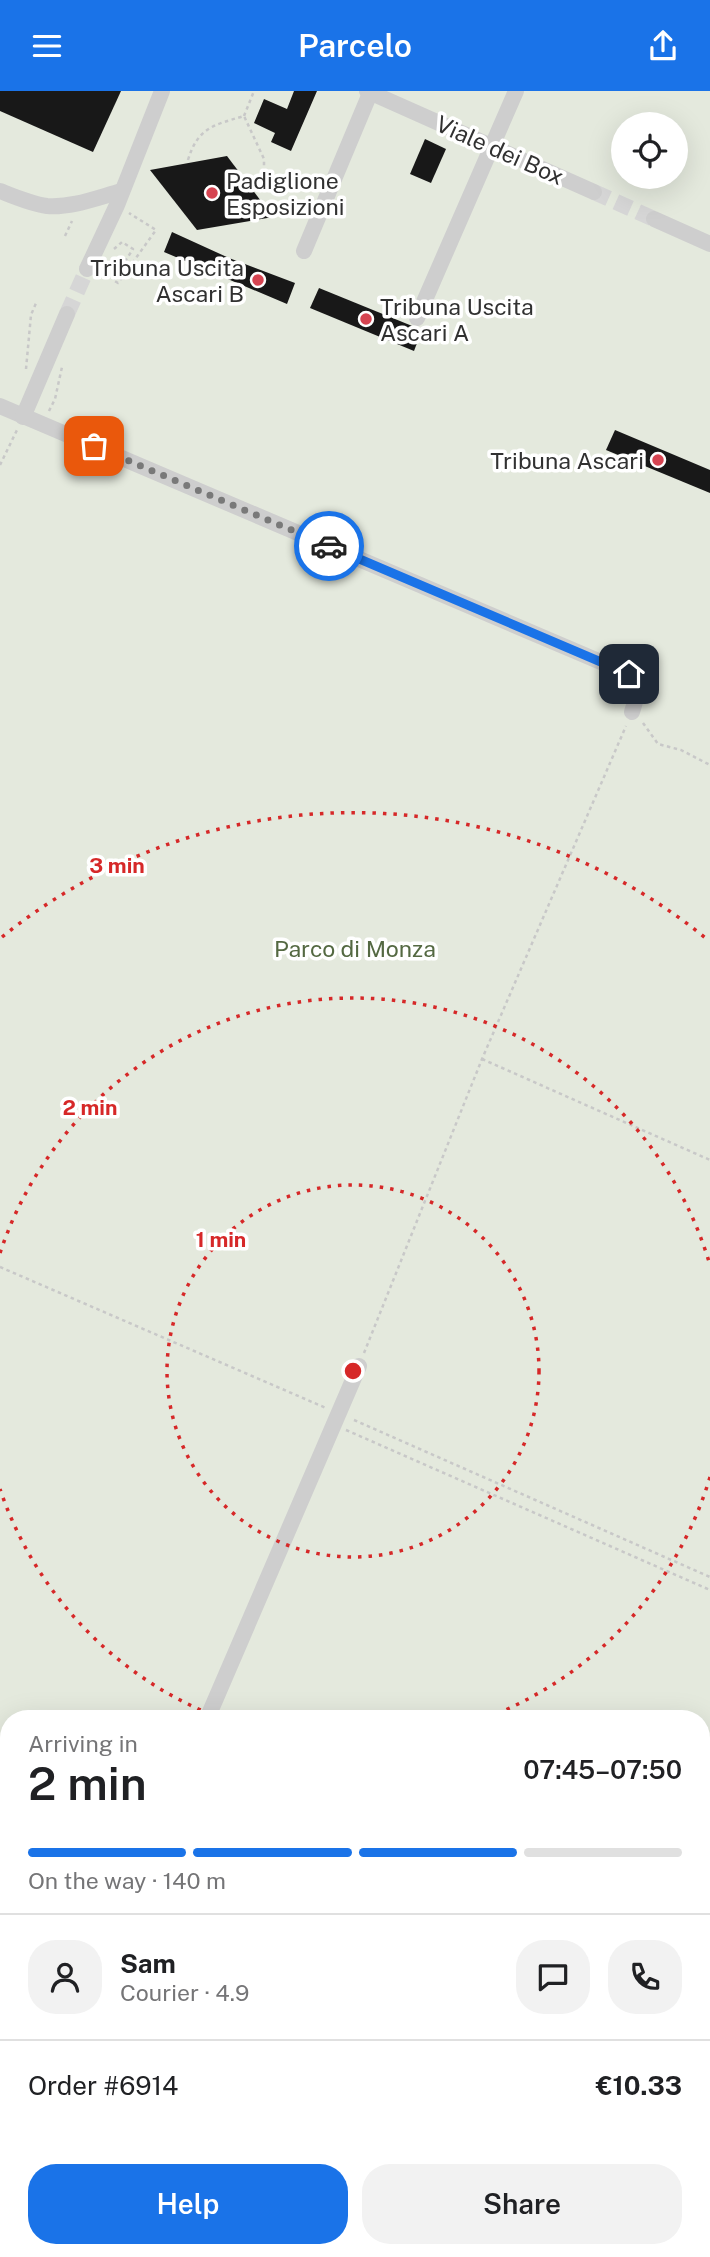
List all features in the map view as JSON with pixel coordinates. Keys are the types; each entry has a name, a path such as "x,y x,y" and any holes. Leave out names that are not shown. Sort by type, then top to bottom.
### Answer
{"lane":[{"path":"87,269 120,198 162,91"},
{"path":"304,251 369,91"},
{"name":"Viale dei Box","path":"369,91 594,192"},
{"path":"417,319 516,91"},
{"path":"0,191 32,203 50,206 120,198"},
{"path":"654,219 710,244"},
{"path":"23,417 67,314"},
{"path":"0,407 629,674 637,679 640,685 632,712"},
{"path":"210,1710 359,1366"}],"path":[{"path":"254,91 244,116 264,159 264,172 256,187"},
{"path":"188,160 193,144 210,127 244,116"},
{"path":"106,256 122,241 133,249 113,280 118,283 156,230 120,198"},
{"path":"65,236 72,220"},
{"path":"31,315 36,303"},
{"path":"0,465 23,417"},
{"path":"359,1366 482,1059 632,712 658,744 681,750 710,765"},
{"path":"482,1059 710,1160"},
{"path":"0,1267 710,1590"},
{"path":"336,1419 710,1577"}],"green space":[{"name":"Parco di Monza","path":"0,91 710,91 710,1710 0,1710"}],"building":[{"path":"0,91 121,91 93,152 0,111"},
{"path":"294,91 317,91 291,151 271,142 275,133 254,123 264,99 287,109"},
{"path":"425,139 446,149 431,183 410,174"},
{"name":"Padiglione Esposizioni","path":"227,156 273,217 197,230 150,170"},
{"path":"172,232 229,258 295,283 287,304 164,252"},
{"name":"Tribuna Uscita Ascari A","path":"319,288 422,330 414,351 310,308"},
{"name":"Tribuna Ascari","path":"615,430 710,470 710,493 606,450"}],"tunnel":[{"path":"594,192 654,219"},
{"path":"67,314 87,269"}],"way so far":[{"path":"94,446 329,546"}],"place":[{"name":"Padiglione Esposizioni","path":"212,193"},
{"name":"Tribuna Uscita Ascari B","path":"258,280"},
{"name":"Tribuna Uscita Ascari A","path":"366,319"},
{"name":"Tribuna Ascari","path":"658,460"}],"route":[{"path":"329,546 629,674"}]}
